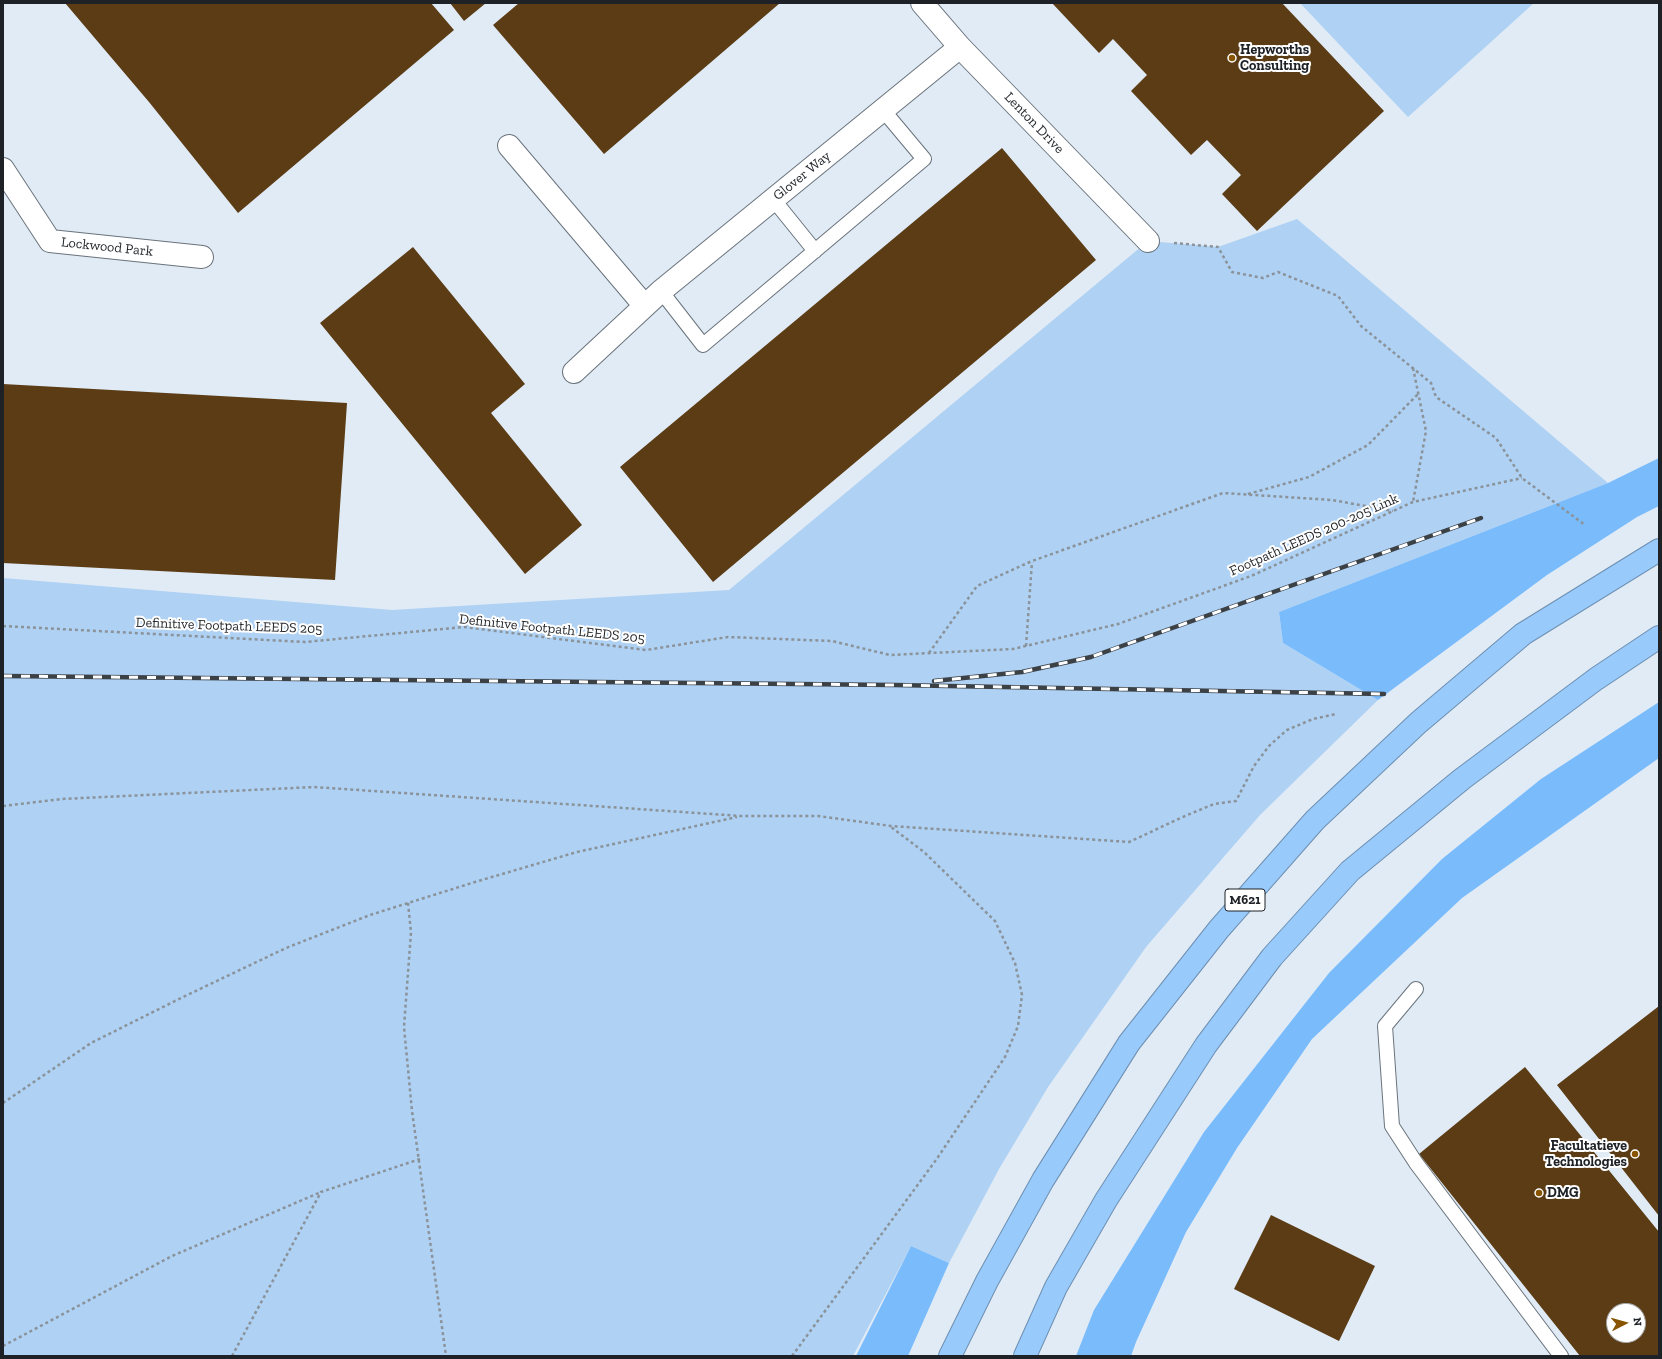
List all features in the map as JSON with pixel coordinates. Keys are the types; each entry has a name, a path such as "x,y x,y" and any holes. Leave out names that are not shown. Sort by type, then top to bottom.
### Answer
{"highway":[{"name":"M621","path":"950,1356 986,1282 1043,1180 1129,1043 1219,929 1316,820 1418,723 1523,634 1659,550"},
{"path":"1025,1356 1056,1287 1106,1200 1206,1045 1272,957 1350,872 1462,779 1596,679 1659,637"}],"street":[{"name":"Lenton Drive","path":"922,3 960,47 1148,241"},
{"name":"Glover Way","path":"574,372 644,305 960,47"},
{"path":"509,146 644,305"},
{"name":"Lockwood Park","path":"3,169 50,241 202,257"}],"lane":[{"path":"661,291 703,345 924,159 883,110"},
{"path":"773,199 815,251"},
{"path":"1416,989 1386,1026 1392,1126 1416,1163 1562,1356"}],"path":[{"path":"1148,241 1218,247 1232,272 1263,278 1278,272 1338,296 1361,326 1432,383 1436,397 1496,438 1522,478 1585,525"},
{"path":"1412,368 1426,430 1414,502"},
{"path":"1246,494 1309,476 1368,445 1418,394"},
{"name":"Footpath LEEDS 200-205 Link","path":"1118,624 1251,576 1414,502 1522,478"},
{"path":"928,653 977,586 1032,561 1223,493 1332,500 1394,511"},
{"path":"1026,646 1032,561"},
{"name":"Definitive Footpath LEEDS 205","path":"3,626 305,642 464,627 646,650 728,637 832,641 890,655 1013,649 1118,624"},
{"path":"3,806 62,799 314,787 741,816 818,816 891,826 1129,842 1214,804 1236,801 1254,766 1269,746 1287,730 1313,719 1336,714"},
{"path":"3,1102 91,1043 174,1001 286,948 370,915 408,902 576,852 741,816"},
{"path":"792,1356 936,1160 1005,1057 1018,1026 1022,995 1021,989 1015,963 995,921 924,852 891,826"},
{"path":"408,902 411,932 404,1027 412,1111 420,1159 433,1269 446,1356"},
{"path":"3,1346 172,1256 320,1192 420,1159"},
{"path":"232,1356 320,1192"}],"shaded area":[{"path":"1300,3 1534,3 1408,117"},
{"path":"1297,219 1608,483 1279,612 1283,643 1378,700 1260,815 1146,947 1048,1087 999,1169 949,1263 911,1246 853,1356 3,1356 3,578 392,610 729,590 1148,241 1218,247"},
{"path":"1659,458 1659,506 1637,517 1547,575 1378,700 1283,643 1279,612 1608,483"},
{"path":"1659,702 1659,758 1462,898 1312,1039 1237,1148 1186,1232 1131,1356 1076,1356 1094,1310 1204,1132 1329,973 1442,859 1541,779"},
{"path":"911,1246 949,1263 908,1356 856,1356"}],"building":[{"path":"65,3 431,3 454,30 238,213 149,102"},
{"path":"450,3 486,3 464,21"},
{"path":"519,3 780,3 604,154 493,25"},
{"path":"1052,3 1282,3 1384,111 1257,231 1222,194 1241,175 1207,140 1191,155 1131,91 1147,75 1113,39 1099,53"},
{"path":"1002,148 1096,260 713,582 620,467"},
{"path":"413,247 525,384 491,413 582,525 525,574 320,323"},
{"path":"3,384 347,403 335,580 3,563"},
{"name":"Facultatieve Technologies","path":"1659,1006 1659,1216 1557,1085"},
{"name":"DMG","path":"1525,1067 1659,1232 1659,1356 1580,1356 1419,1154"},
{"path":"1271,1215 1375,1266 1339,1341 1234,1289"}],"railway":[{"path":"934,681 1022,672 1091,657 1481,518"},
{"path":"3,676 894,685 1384,694"}],"place":[{"name":"Hepworths Consulting","path":"1232,58"},
{"name":"Facultatieve Technologies","path":"1635,1154"},
{"name":"DMG","path":"1539,1193"}]}
